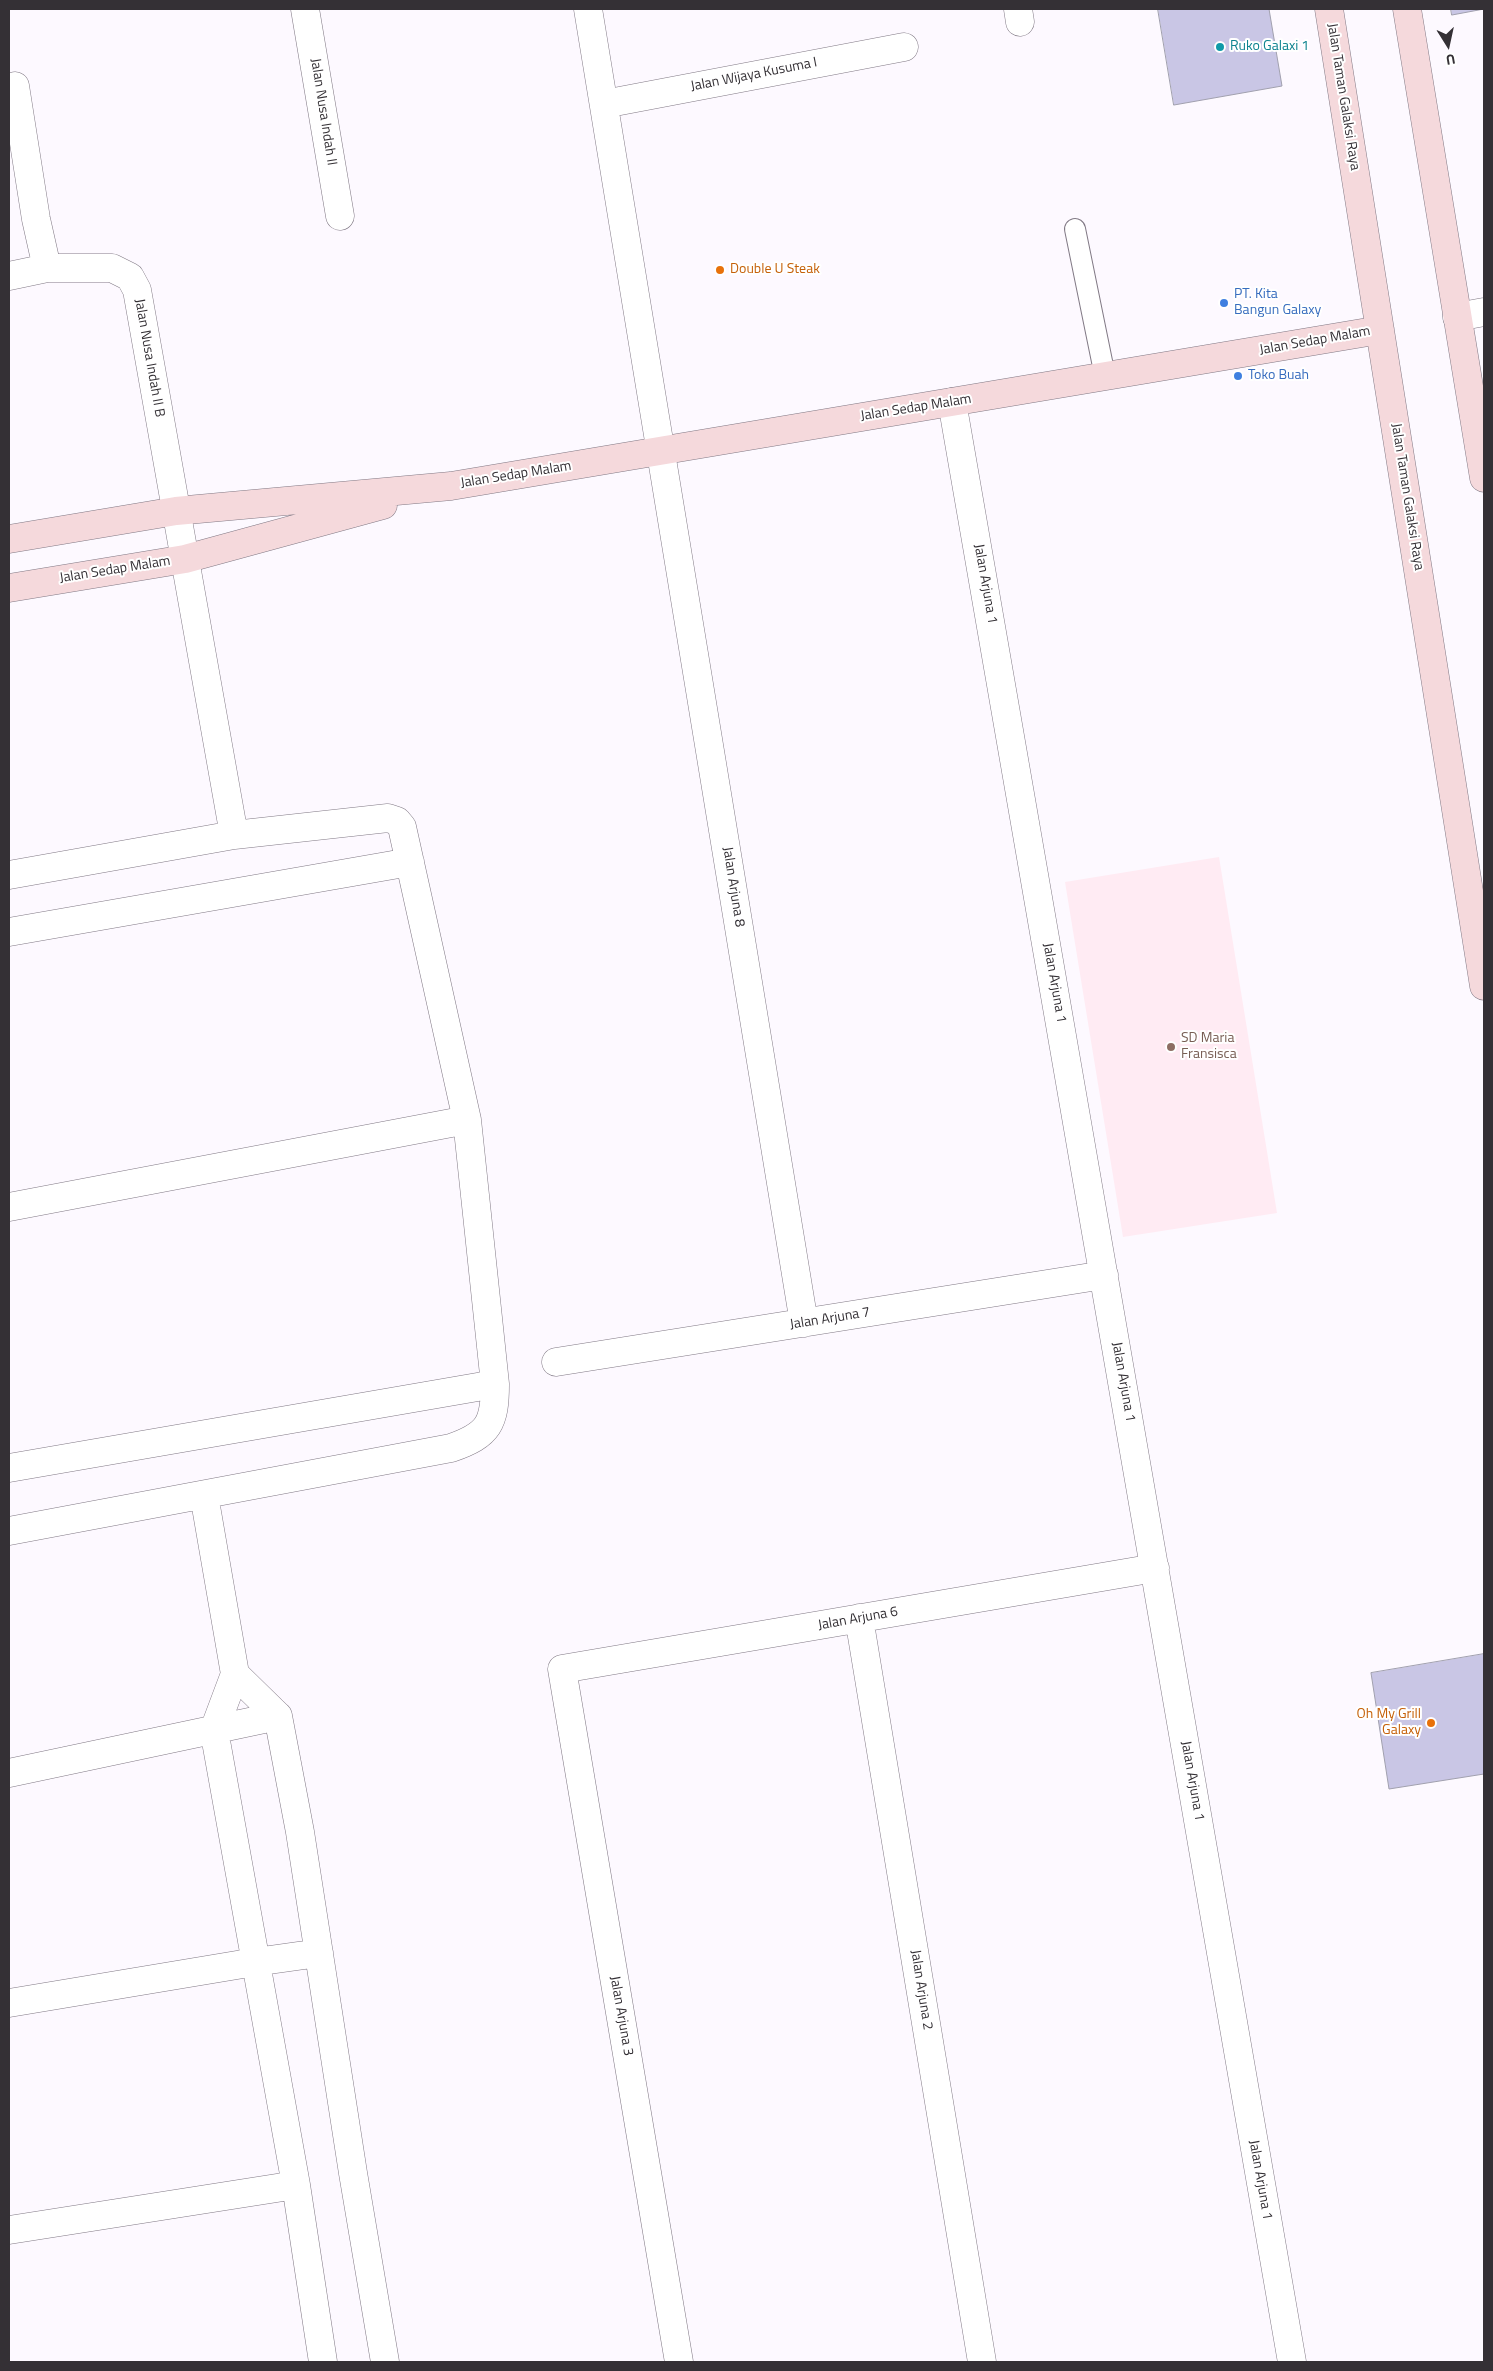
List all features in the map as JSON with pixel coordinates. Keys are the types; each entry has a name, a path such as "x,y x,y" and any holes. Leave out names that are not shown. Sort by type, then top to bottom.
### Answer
{"street":[{"name":"Jalan Nusa Indah II","path":"306,9 340,216"},
{"name":"Jalan Arjuna 8","path":"588,9 804,1323"},
{"name":"Jalan Taman Galaksi Raya","path":"1329,9 1484,986"},
{"path":"1407,9 1484,478"},
{"name":"Jalan Wijaya Kusuma I","path":"604,104 904,47"},
{"path":"15,86 36,219 47,268"},
{"name":"Jalan Nusa Indah II B","path":"9,276 47,268 112,268 130,276 137,290 234,835"},
{"path":"1457,317 1484,312"},
{"name":"Jalan Sedap Malam","path":"9,539 176,511 452,486 1380,330"},
{"name":"Jalan Arjuna 1","path":"952,402 1292,2362"},
{"name":"Jalan Sedap Malam","path":"9,588 185,559 452,486"},
{"path":"9,875 234,835 388,818 397,821 402,827 467,1120 495,1384 495,1406 491,1422 477,1437 450,1448 9,1531"},
{"path":"9,932 410,862"},
{"path":"9,1207 467,1120"},
{"name":"Jalan Arjuna 7","path":"556,1362 1104,1275"},
{"path":"9,1468 495,1384"},
{"path":"204,1495 235,1674 214,1730 296,2185 323,2362"},
{"name":"Jalan Arjuna 6","path":"562,1669 1155,1568"},
{"name":"Jalan Arjuna 2","path":"859,1618 982,2362"},
{"name":"Jalan Arjuna 3","path":"562,1669 679,2362"},
{"path":"235,1674 278,1716 300,1832 385,2362"},
{"path":"9,1773 278,1716"},
{"path":"9,2003 319,1953"},
{"path":"9,2230 296,2185"}],"lane":[{"path":"1075,229 1105,376"}],"shaded area":[{"name":"SD Maria Fransisca","path":"1219,857 1277,1213 1123,1237 1065,882"}],"building":[{"name":"Ruko Galaxi 1","path":"1158,9 1269,9 1282,86 1174,105"},
{"path":"1451,9 1484,9 1452,15"},
{"name":"Oh My Grill Galaxy","path":"1484,1654 1484,1774 1389,1789 1371,1673"}],"place":[{"name":"Ruko Galaxi 1","path":"1220,47"},
{"name":"Double U Steak","path":"720,270"},
{"name":"PT. Kita Bangun Galaxy","path":"1224,303"},
{"name":"Toko Buah","path":"1238,376"},
{"name":"SD Maria Fransisca","path":"1171,1047"},
{"name":"Oh My Grill Galaxy","path":"1431,1723"}]}
